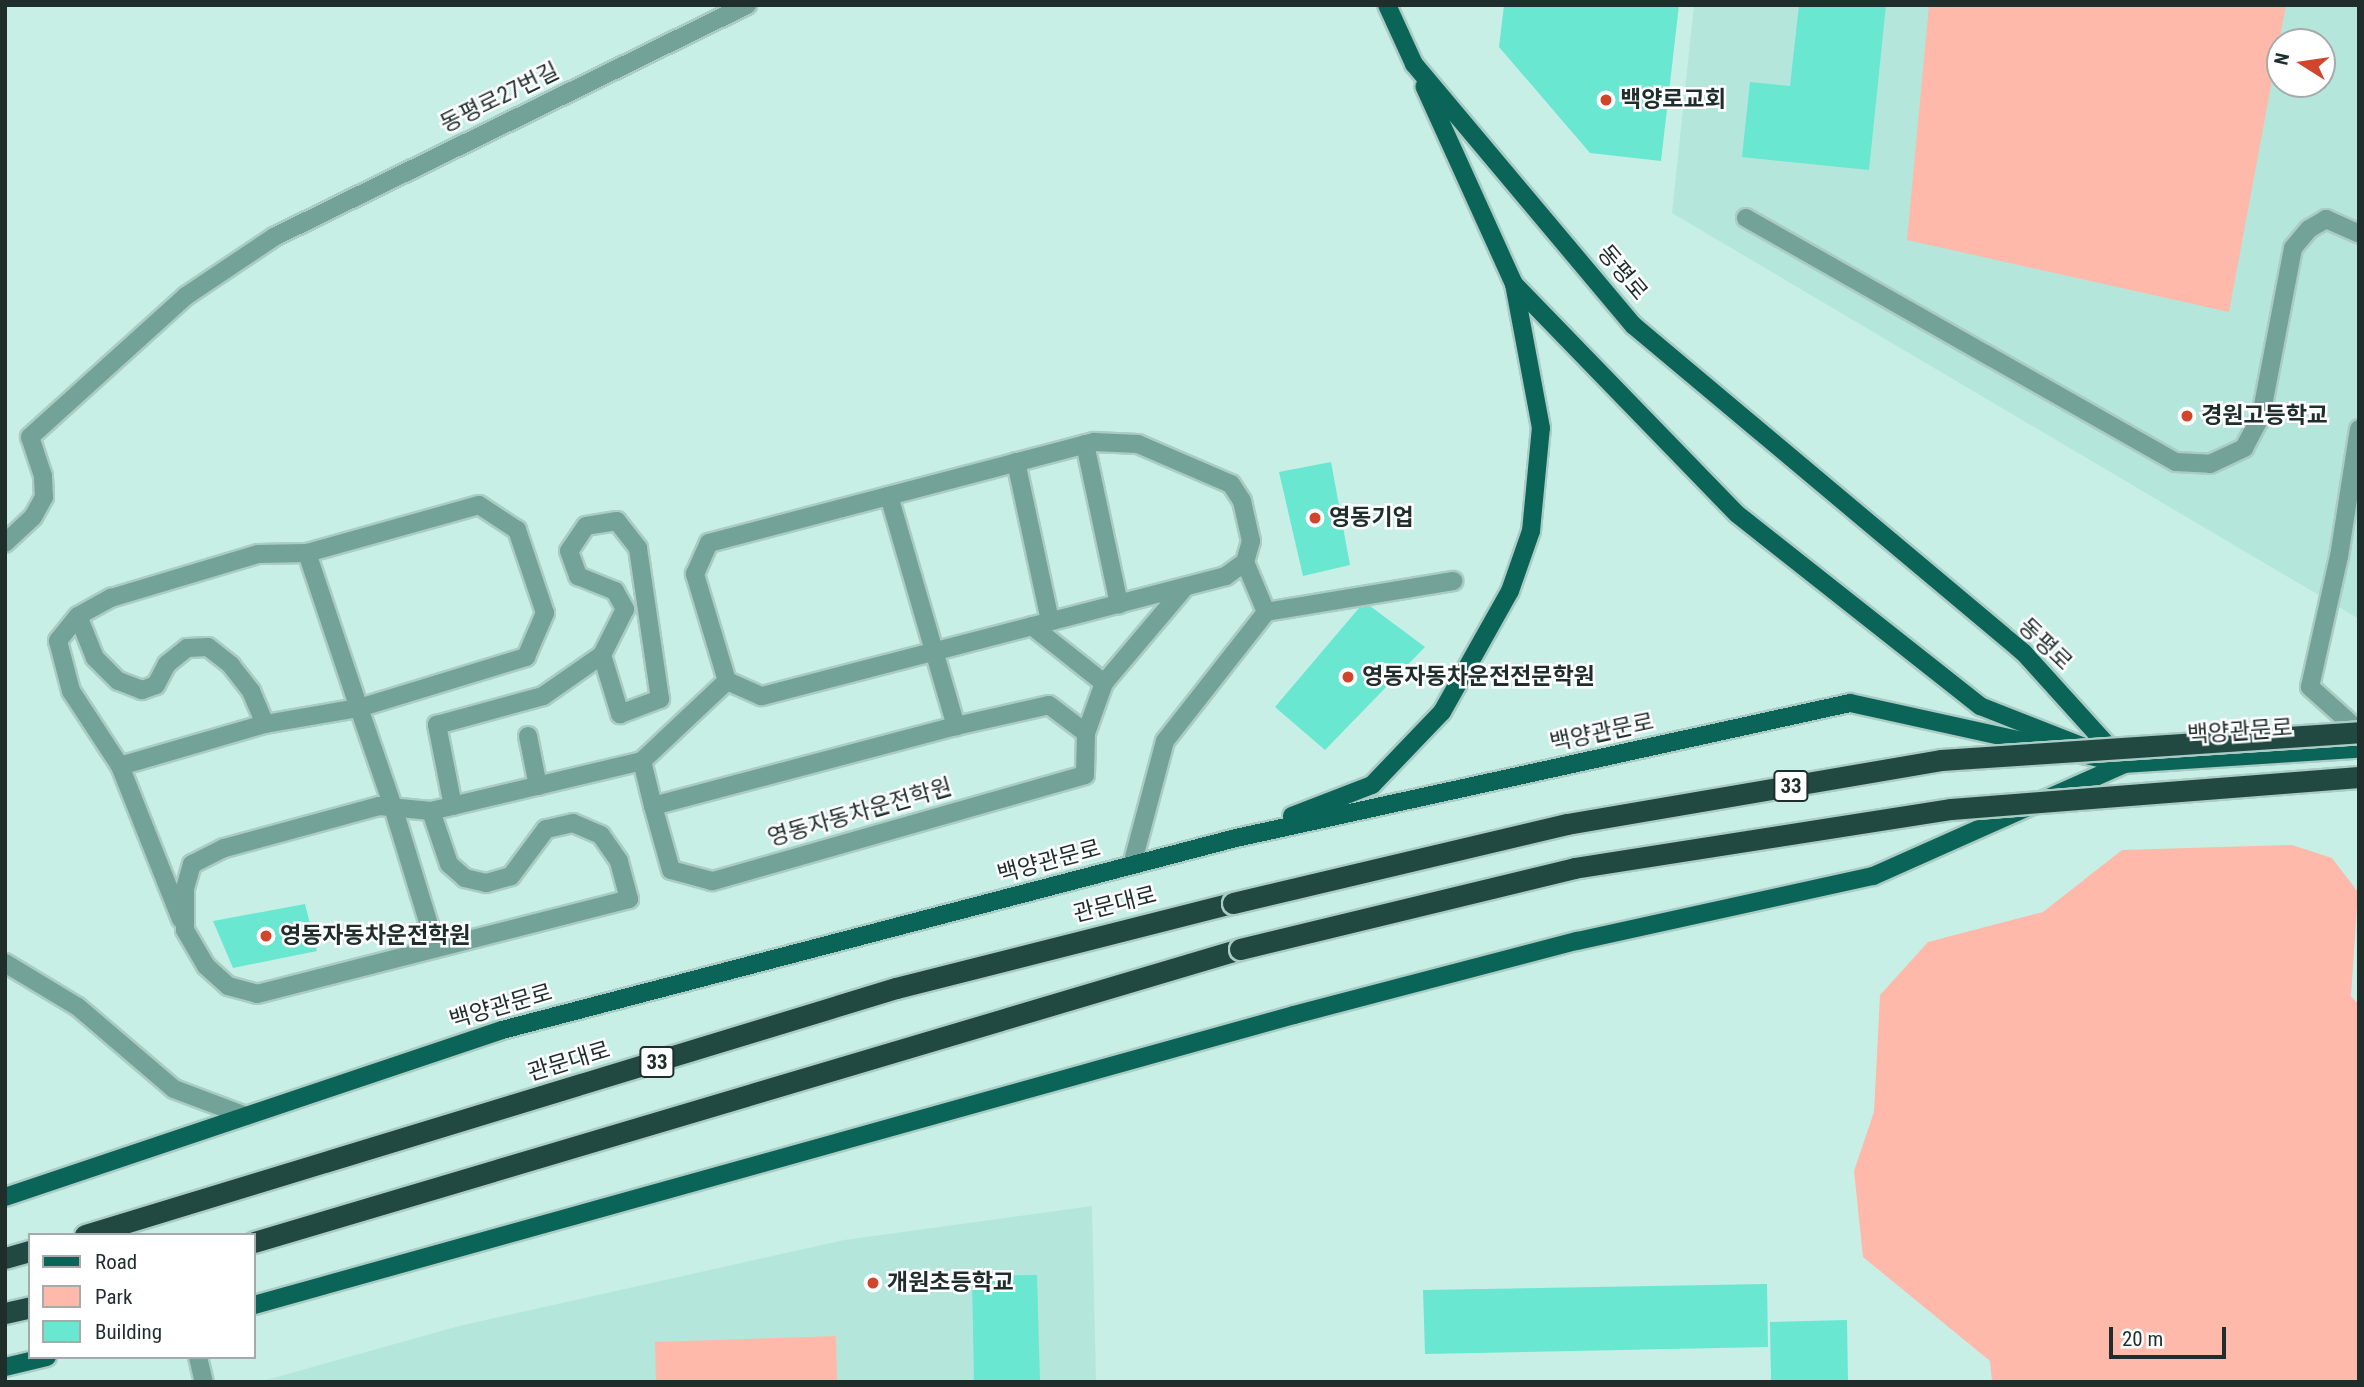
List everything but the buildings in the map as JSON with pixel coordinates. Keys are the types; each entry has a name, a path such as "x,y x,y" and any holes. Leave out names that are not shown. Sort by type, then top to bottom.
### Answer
{"highway":[{"name":"관문대로","path":"92,1233 896,988 1233,903 1567,824 1941,760 2359,731"},
{"name":"33","path":"256,1241 1240,948 1574,868 1951,809 2359,778"},
{"path":"5,1258 28,1252"},
{"path":"5,1313 28,1307"}],"main road":[{"name":"동평로","path":"1387,5 1414,64 1633,325 2024,653 2124,764"},
{"path":"1236,838 1372,785 1442,712 1510,591 1531,531 1541,428 1514,284 1414,64"},
{"path":"1514,284 1737,514 1980,706 2124,764"},
{"name":"백양관문로","path":"5,1197 502,1030 1236,838 1850,704 2124,764 2359,749"},
{"name":"백양관문로","path":"256,1304 1307,1012 1577,941 1873,876 2124,764"},
{"path":"5,1367 39,1359"}],"street":[{"name":"동평로27번길","path":"5,543 33,517 44,497 43,476 30,437 186,296 274,237 747,5"},
{"path":"1746,218 2176,462 2210,464 2244,448 2261,416 2293,248 2309,229 2326,219 2359,234"},
{"path":"2359,429 2339,556 2310,687 2359,731"},
{"path":"1085,444 1119,604"},
{"path":"1085,444 1138,444 1231,484 1242,501 1251,541 1245,562 1226,576 761,695 727,681 695,574 709,543 1085,444"},
{"path":"1016,462 1050,621"},
{"path":"889,496 956,726"},
{"path":"120,766 265,724 359,708 526,657 545,613 533,570 517,530 479,505 307,553 258,554 111,598 78,616 58,641 71,691 120,766 186,930 206,966 228,986 257,994 629,899 619,861 601,835 572,822 546,829 511,876 486,883 465,878 449,864 431,811"},
{"path":"453,806 437,725 543,696 602,655 625,609 615,591 578,576 569,551 586,526 617,521 638,548 660,699 620,714 602,655"},
{"path":"307,553 393,807 436,948"},
{"path":"1245,562 1266,612"},
{"path":"1132,865 1165,741 1266,612 1454,581"},
{"name":"영동자동차운전학원","path":"642,761 671,870 712,881 1085,775 1086,733 1104,683 1185,587"},
{"path":"78,616 95,658 118,681 142,690 156,685 167,664 187,648 208,648 231,665 251,691 265,724"},
{"path":"1032,626 1104,683"},
{"path":"186,930 185,888 192,864 224,848 379,806 431,811 642,761 727,681"},
{"path":"653,806 956,726 1049,705 1086,733"},
{"path":"528,736 538,786"},
{"path":"5,962 78,1007 174,1090 246,1116"},
{"path":"198,1359 204,1382"}],"shaded area":[{"name":"경원고등학교","path":"1694,5 2359,5 2359,619 1672,213"},
{"name":"개원초등학교","path":"1092,1206 1096,1382 259,1382 459,1326 844,1240"}],"green space":[{"path":"1929,5 2286,5 2282,28 2266,28 2266,98 2269,98 2229,312 1907,240"},
{"path":"2292,845 2332,858 2358,892 2351,996 2359,1005 2359,1382 1992,1382 1990,1361 1863,1257 1854,1171 1874,1112 1880,995 1928,942 2043,912 2122,850"},
{"path":"836,1336 837,1382 656,1382 655,1342"}],"place":[{"name":"백양로교회","path":"1606,100"},
{"name":"경원고등학교","path":"2187,416"},
{"name":"영동기업","path":"1315,518"},
{"name":"영동자동차운전전문학원","path":"1348,677"},
{"name":"영동자동차운전학원","path":"266,936"},
{"name":"개원초등학교","path":"873,1283"}]}
